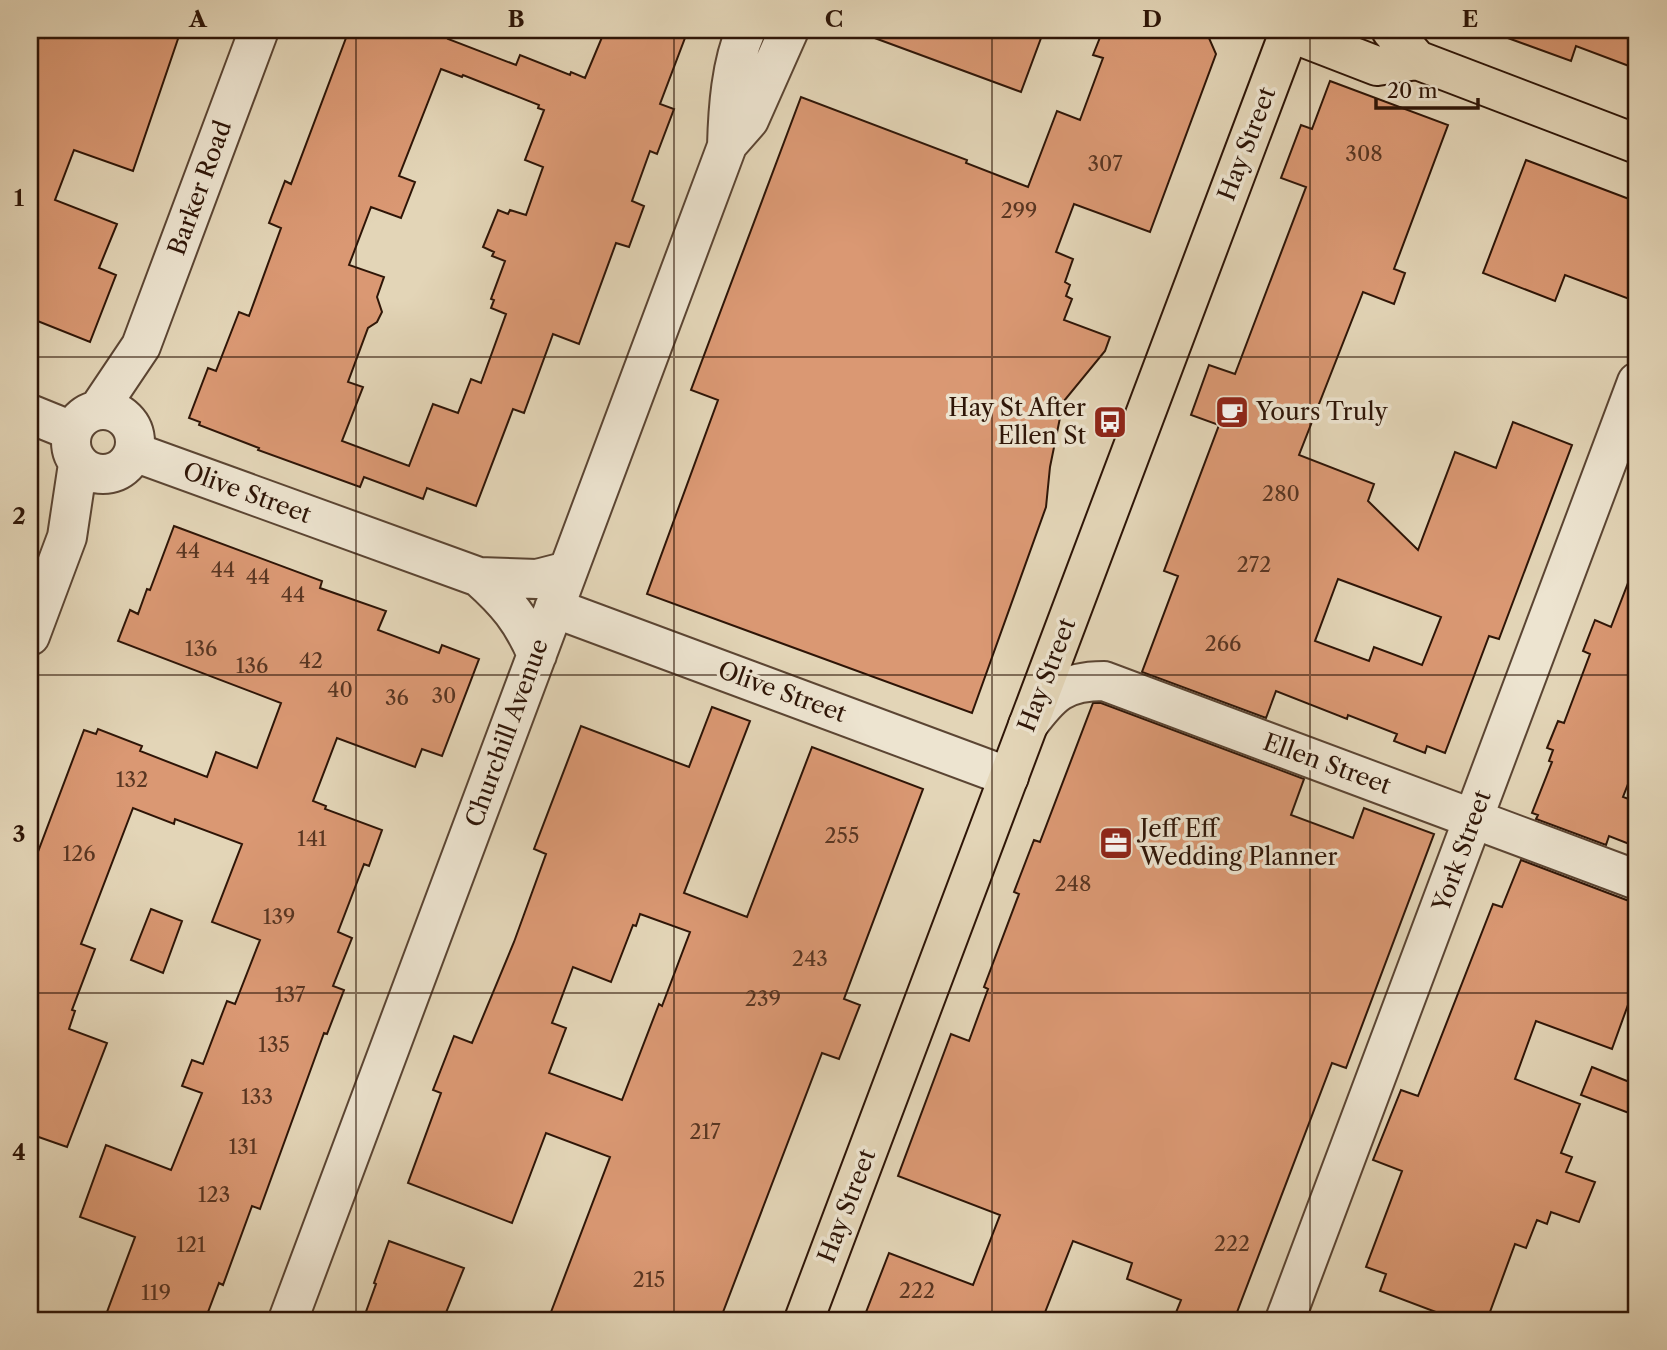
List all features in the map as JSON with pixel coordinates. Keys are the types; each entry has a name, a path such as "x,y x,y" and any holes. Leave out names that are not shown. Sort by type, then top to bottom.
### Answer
{"main road":[{"path":"1391,30 1417,60 1637,144"},
{"path":"1288,31 1377,66 1417,60"},
{"name":"Hay Street","path":"804,1320 1288,31"}],"street":[{"name":"Barker Road","path":"30,636 259,30"},
{"name":"Churchill Avenue","path":"727,146 727,118 736,65 746,30"},
{"name":"Churchill Avenue","path":"288,1320 727,146 749,120 789,30"},
{"name":"York Street","path":"1285,1320 1637,382"},
{"name":"Olive Street","path":"30,414 479,578 537,579 568,571"},
{"name":"Olive Street","path":"479,578 514,611 537,655"},
{"name":"Olive Street","path":"554,608 1009,776"},
{"name":"Ellen Street","path":"1028,725 1047,698 1080,683 1104,681 1637,880"}],"building":[{"path":"47,30 181,30 133,171 74,150 55,200 117,224 99,268 116,275 90,342 30,318 30,62 39,37 44,38"},
{"path":"349,30 451,30 448,39 516,65 520,55 570,75 571,72 585,78 605,30 688,30 660,104 674,109 657,154 650,151 632,201 644,206 629,247 616,243 579,344 553,334 524,413 513,409 476,506 427,488 423,499 364,477 360,487 258,450 259,448 199,425 200,422 189,418 208,368 216,371 239,312 249,316 281,228 269,223 285,181 291,184","holes":["441,69 462,77 463,75 539,105 538,108 544,110 525,160 543,167 526,215 510,210 508,214 498,210 483,247 494,252 492,256 505,261 491,299 494,300 491,308 506,314 481,383 471,379 458,413 433,404 409,466 342,441 363,387 348,382 368,328 377,322 382,312 377,297 384,277 349,265 371,207 401,218 415,182 399,176"]},
{"path":"861,30 1044,30 1021,92 861,33"},
{"path":"1103,30 1187,30 1209,38 1216,54 1150,232 1074,204 1056,252 1073,259 1065,282 1070,285 1066,296 1072,299 1064,320 1110,337 1105,351 1059,407 1062,408 1050,467 1046,507 972,713 647,594 718,400 691,390 801,97 967,160 966,163 1028,187 1057,111 1080,120 1103,58 1093,55"},
{"path":"1494,30 1637,30 1637,69 1576,46 1571,61 1494,33"},
{"path":"1330,81 1448,125 1394,269 1405,273 1394,304 1363,292 1299,455 1374,484 1368,501 1418,550 1455,452 1496,468 1513,422 1572,445 1499,639 1489,636 1445,753 1427,746 1425,753 1394,741 1397,734 1348,715 1347,719 1276,691 1266,718 1142,672 1178,576 1164,571 1219,425 1191,415 1209,365 1235,374 1306,187 1281,178 1301,125 1312,129","holes":["1338,579 1441,617 1422,665 1374,647 1369,661 1315,641"]},
{"path":"1526,160 1637,202 1637,285 1632,300 1565,275 1555,301 1483,273"},
{"path":"174,526 322,581 320,588 386,611 378,630 439,653 442,645 479,659 442,756 422,749 415,767 337,738 313,801 326,806 325,809 382,830 369,866 364,864 338,932 352,938 333,986 344,990 327,1034 324,1033 260,1209 252,1206 223,1285 219,1283 205,1320 104,1320 135,1237 80,1217 106,1145 171,1170 202,1093 182,1086 192,1060 203,1064 227,1001 235,1004 260,940 212,922 242,844 175,819 174,824 133,808 81,944 95,949 72,1010 75,1011 69,1029 107,1043 67,1147 30,1134 30,873 84,730 96,734 98,729 142,746 140,751 207,777 216,752 257,768 281,703 118,641 130,610 138,614 147,589 150,590"},
{"path":"1635,565 1637,761 1623,797 1637,802 1637,847 1609,836 1606,845 1536,819 1538,815 1532,813 1552,762 1549,761 1553,750 1547,748 1558,721 1564,723 1590,654 1583,651 1595,620 1611,627"},
{"path":"1093,703 1101,703 1304,779 1291,815 1353,838 1364,808 1434,834 1346,1068 1332,1063 1234,1320 1173,1320 1181,1300 1127,1279 1132,1263 1073,1241 1042,1320 863,1320 889,1253 973,1285 1000,1215 898,1176 951,1034 969,1041 988,989 984,987 1019,894 1014,892 1034,840 1040,842"},
{"path":"712,707 750,721 684,893 747,917 812,747 923,789 844,999 860,1005 839,1059 822,1053 720,1320 548,1320 610,1157 546,1133 512,1223 408,1183 441,1093 433,1090 454,1036 472,1043 514,942 546,854 534,849 581,726 689,767","holes":["640,914 690,932 622,1100 549,1073 566,1028 552,1023 573,967 611,982 633,925 636,926"]},
{"path":"1521,860 1637,904 1637,980 1612,1049 1536,1021 1515,1079 1580,1104 1561,1153 1572,1157 1566,1172 1595,1182 1579,1222 1551,1212 1547,1224 1537,1220 1526,1248 1515,1244 1487,1320 1457,1320 1380,1291 1386,1274 1366,1267 1402,1171 1373,1160 1401,1090 1418,1096 1493,904 1502,907"},
{"path":"151,909 182,921 163,973 131,960"},
{"path":"1592,1067 1637,1085 1637,1116 1581,1095"},
{"path":"389,1241 464,1268 443,1320 363,1320"}],"place":[{"name":"Yours Truly","path":"1232,412"},
{"name":"Hay St After Ellen St","path":"1110,422"},
{"name":"Jeff Eff Wedding Planner","path":"1116,843"}]}
